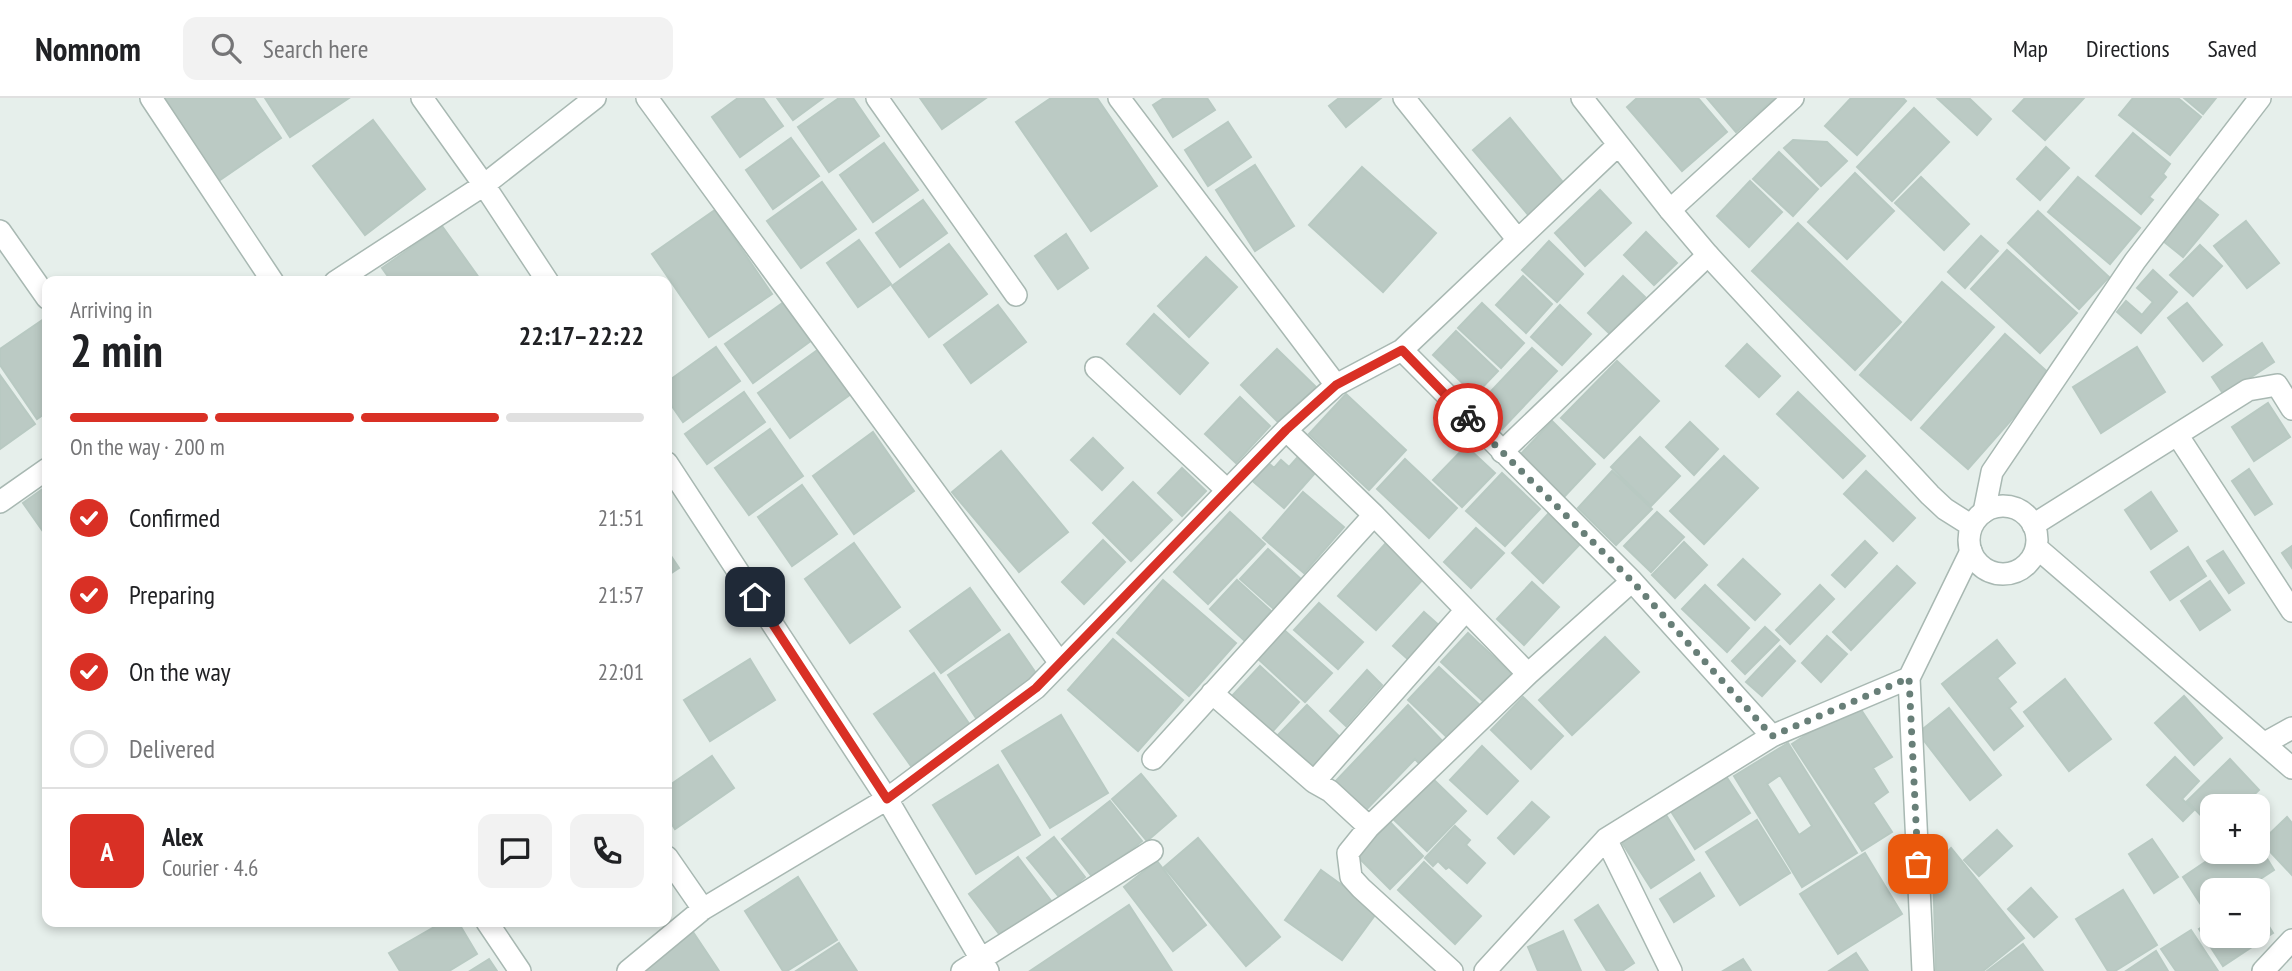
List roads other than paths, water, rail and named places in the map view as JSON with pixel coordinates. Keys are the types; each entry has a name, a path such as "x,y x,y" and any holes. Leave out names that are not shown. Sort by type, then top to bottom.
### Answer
{"street":[{"path":"151,98 269,276"},
{"path":"422,98 484,184 544,276"},
{"path":"344,276 484,184 595,98"},
{"path":"648,98 1060,663"},
{"path":"877,98 1016,295"},
{"path":"1119,98 1336,385"},
{"path":"1404,98 1518,240"},
{"path":"1582,98 1617,146 1708,255 1930,495 1945,509 1978,519"},
{"path":"1670,210 1793,98"},
{"path":"1923,971 1909,678 1970,551 1969,534 1978,519 1992,472 2135,261 2260,98"},
{"path":"628,971 703,909 887,799 1036,688 1286,430 1336,385 1402,350 1617,146"},
{"path":"0,231 42,291"},
{"path":"1502,452 1708,255"},
{"path":"1402,350 1632,581 1772,736"},
{"path":"1096,368 1227,490"},
{"path":"2033,525 2248,390 2277,385 2292,409"},
{"path":"1286,430 1374,515 1528,674"},
{"path":"2178,436 2292,611"},
{"path":"672,471 887,799 984,965"},
{"path":"0,502 42,473"},
{"path":"1970,551 1984,569 2005,575 2025,566 2036,547 2033,525 2017,509 1994,507 1978,519"},
{"path":"1153,759 1374,515"},
{"path":"2036,547 2292,768"},
{"path":"1452,971 1351,877 1348,853 1369,827 1528,674 1632,581"},
{"path":"1314,782 1466,610"},
{"path":"1485,971 1606,839 1772,736 1909,678"},
{"path":"1213,693 1369,827"},
{"path":"2265,743 2292,728"},
{"path":"1606,839 1671,971"},
{"path":"962,971 984,965 1152,852"},
{"path":"672,864 703,909"},
{"path":"490,927 520,971"},
{"path":"2263,971 2292,940"}]}
